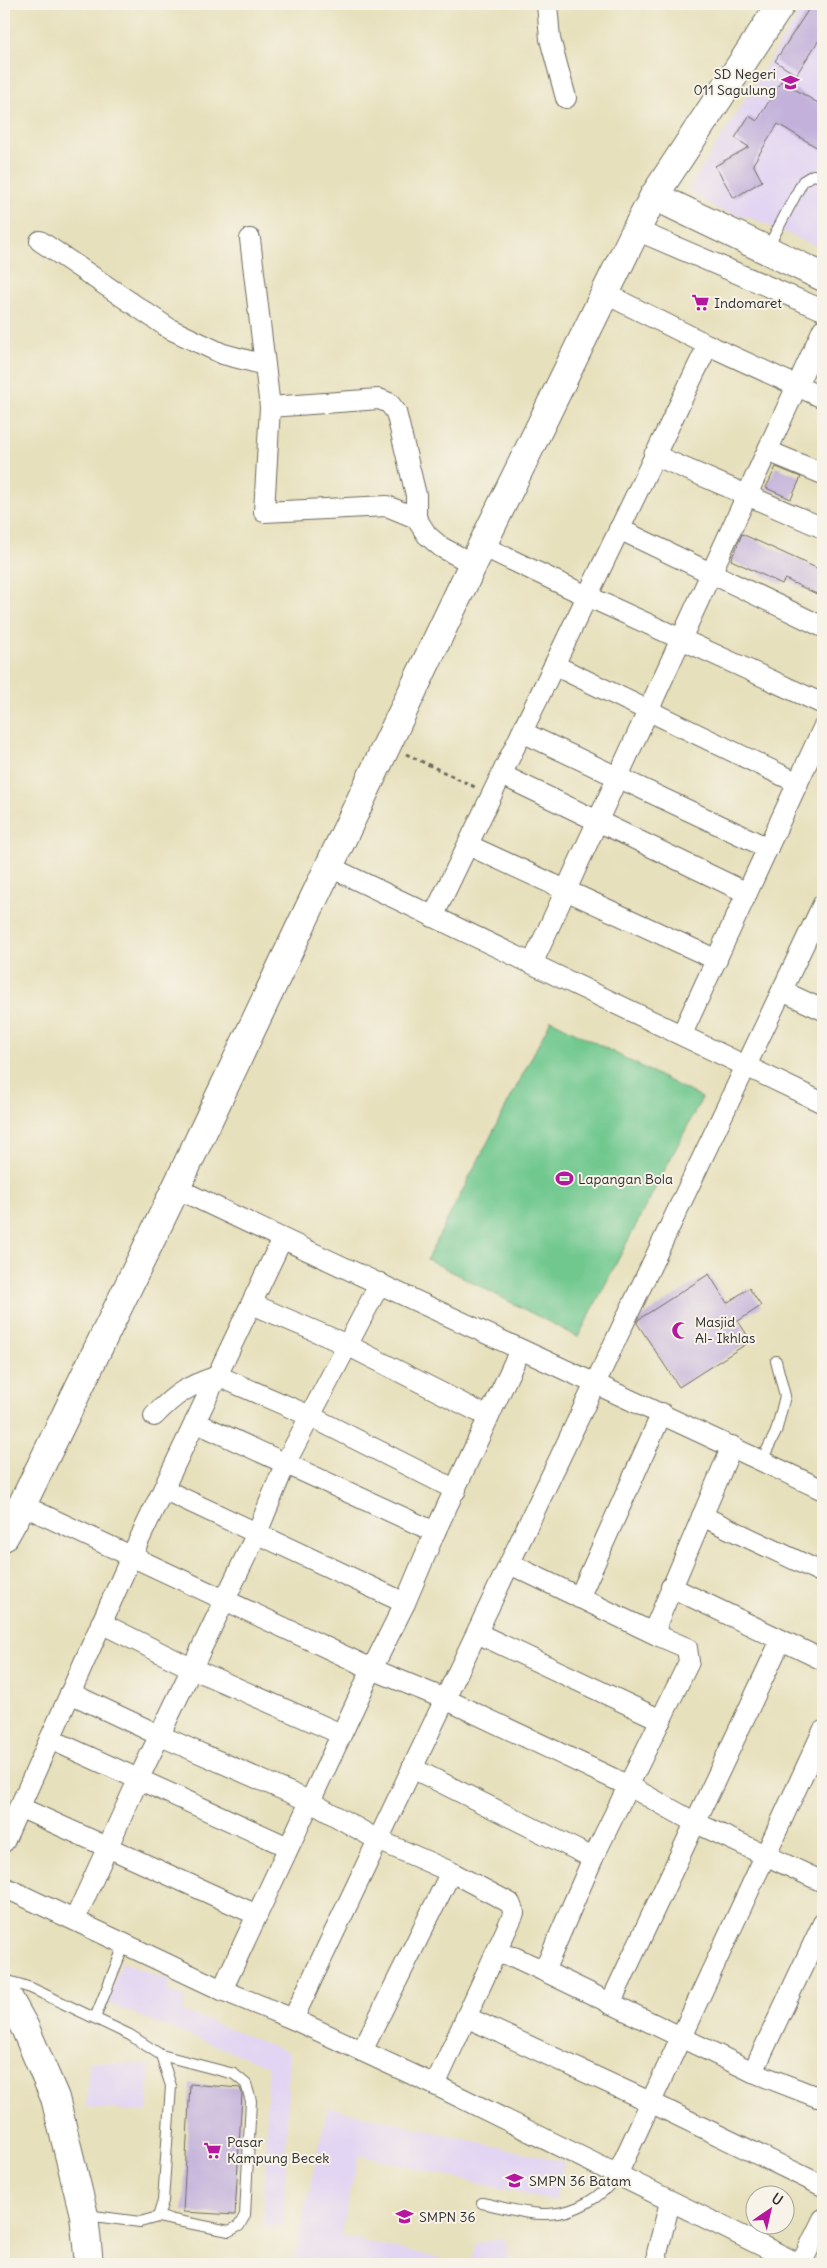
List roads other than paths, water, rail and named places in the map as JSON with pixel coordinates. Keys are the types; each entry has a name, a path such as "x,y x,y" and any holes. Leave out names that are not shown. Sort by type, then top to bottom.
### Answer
{"street":[{"path":"547,4 550,39 566,98"},
{"path":"4,1537 22,1505 176,1188 478,555 636,230 654,196 781,4"},
{"path":"654,196 823,277"},
{"path":"636,230 739,272 823,310"},
{"path":"250,239 270,407 264,512 387,506 416,518"},
{"path":"40,241 170,329 223,354 265,365"},
{"path":"739,272 759,247"},
{"path":"606,294 823,398"},
{"path":"533,962 823,329"},
{"path":"433,918 708,344"},
{"path":"270,407 379,400 389,403 396,412 416,495 416,518 427,535 441,547 478,555 587,596 823,704"},
{"path":"768,451 823,474"},
{"path":"654,455 823,528"},
{"path":"619,529 712,572 823,627"},
{"path":"554,665 798,783"},
{"path":"682,1034 823,728"},
{"path":"522,732 768,848"},
{"path":"502,775 747,893"},
{"path":"468,845 567,889 717,960"},
{"path":"330,867 433,918 533,962 823,1102"},
{"path":"293,2019 782,991 821,915"},
{"path":"782,991 823,1010"},
{"path":"176,1188 282,1239 380,1282 520,1350 596,1382 823,1490"},
{"path":"4,1842 131,1557 165,1490 282,1239"},
{"path":"75,1919 139,1778 161,1736 191,1668 257,1533 286,1462 380,1282"},
{"path":"252,1304 346,1344 489,1417"},
{"path":"222,1990 341,1734 405,1603 435,1532 520,1350"},
{"path":"154,1416 171,1399 191,1385 218,1376 310,1416 456,1490"},
{"path":"579,1598 662,1413"},
{"path":"196,1422 435,1532"},
{"path":"659,1636 657,1623 732,1446"},
{"path":"165,1490 405,1603"},
{"path":"22,1505 372,1669 445,1699 629,1786 694,1822 823,1882"},
{"path":"702,1516 823,1573"},
{"path":"510,1564 687,1648 689,1662 593,1858 544,1971"},
{"path":"672,1587 823,1660"},
{"path":"102,1623 191,1668 341,1734"},
{"path":"476,1633 661,1720"},
{"path":"610,2004 781,1640"},
{"path":"70,1693 309,1802 378,1840 451,1872 510,1903 514,1913 497,1954 435,2085"},
{"path":"617,2175 823,1731"},
{"path":"50,1739 288,1847"},
{"path":"412,1768 593,1858"},
{"path":"19,1807 257,1915"},
{"path":"362,2051 451,1872"},
{"path":"4,1887 222,1990 293,2019 435,2085 670,2202 800,2264 823,2219"},
{"path":"753,2072 823,1923"},
{"path":"497,1954 514,1957 610,2004 682,2036 753,2072 817,2097 823,2092"},
{"path":"4,1990 25,2028 55,2098 84,2215 89,2264"},
{"path":"466,2017 650,2102 823,2186"},
{"path":"658,2264 657,2253 670,2202"}],"lane":[{"path":"759,247 803,181 813,175 823,177"},
{"path":"762,1460 776,1432 785,1396 776,1361"},
{"path":"95,2018 125,1943"},
{"path":"4,1980 32,1988 95,2018 130,2035 160,2055 234,2074 246,2084 251,2101 245,2215 239,2226 229,2231 158,2216 140,2222 84,2215"},
{"path":"158,2216 163,2201 171,2086 160,2055"},
{"path":"482,2203 547,2214 569,2211 609,2187 617,2175"}],"place":[{"name":"SD Negeri 011 Sagulung","path":"790,82"},
{"name":"Indomaret","path":"700,303"},
{"name":"Lapangan Bola","path":"564,1179"},
{"name":"Masjid Al- Ikhlas","path":"681,1330"},
{"name":"Pasar Kampung Becek","path":"213,2150"},
{"name":"SMPN 36 Batam","path":"515,2181"},
{"name":"SMPN 36","path":"405,2217"}]}
